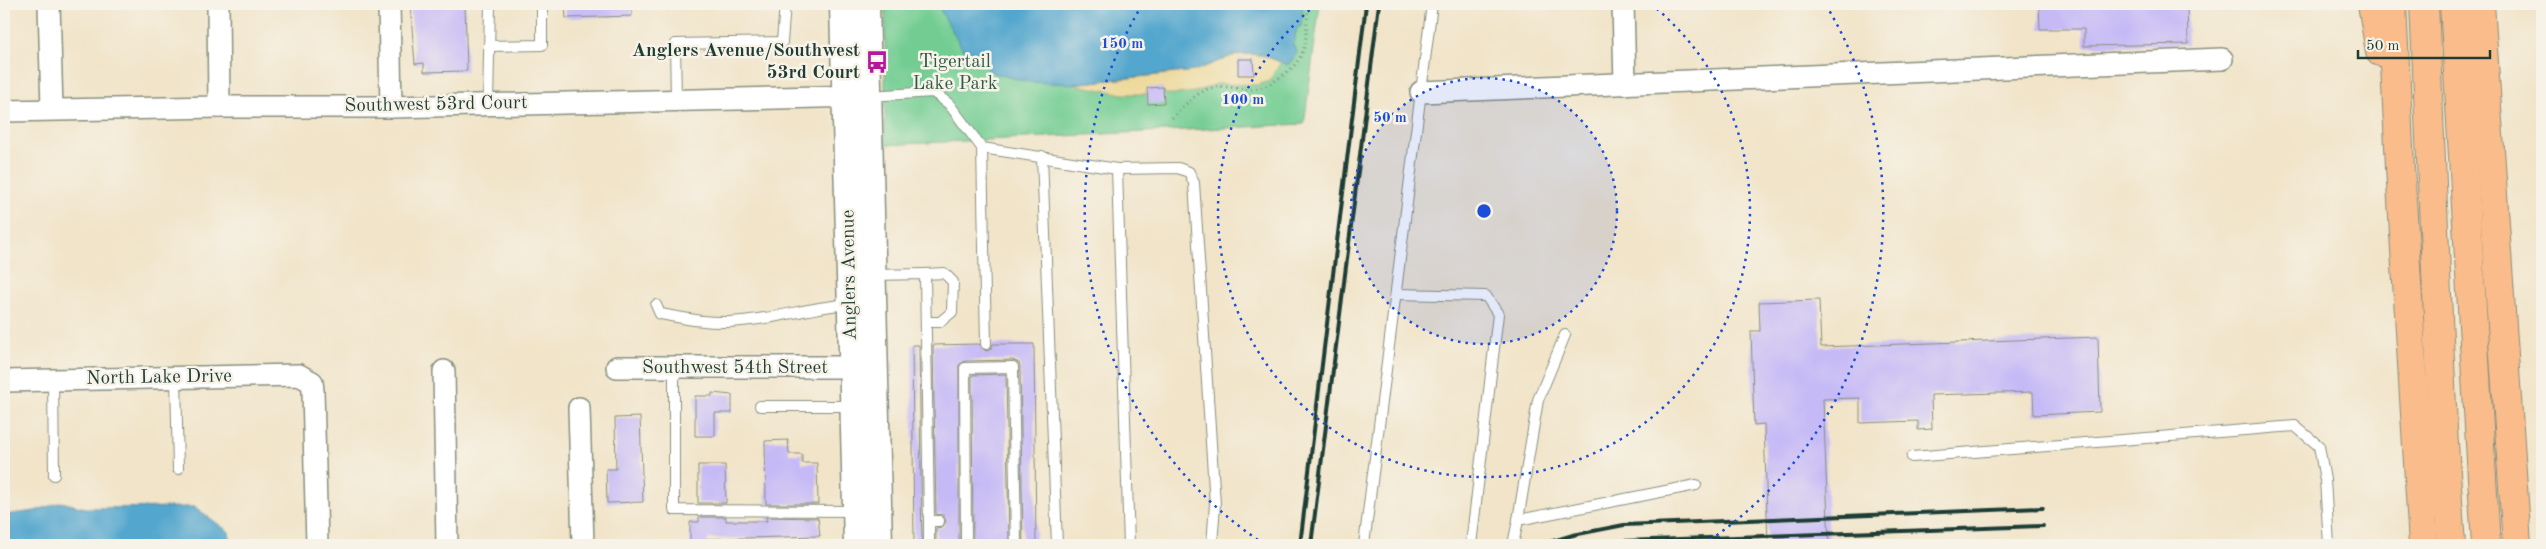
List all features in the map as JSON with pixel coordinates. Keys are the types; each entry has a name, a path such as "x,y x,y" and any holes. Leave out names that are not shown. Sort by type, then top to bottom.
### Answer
{"highway":[{"path":"2372,4 2400,167"},
{"path":"2392,4 2423,545"},
{"path":"2424,4 2443,429 2451,545"},
{"path":"2454,4 2486,545"},
{"path":"2480,4 2517,545"},
{"path":"2413,545 2419,496"}],"street":[{"path":"49,4 52,109"},
{"path":"218,4 219,107"},
{"path":"389,4 391,107"},
{"name":"Anglers Avenue","path":"843,4 857,96 872,275 879,545"},
{"name":"Anglers Avenue","path":"857,545 851,304 857,96 866,4"},
{"path":"1623,4 1626,84"},
{"path":"1421,92 2222,60"},
{"name":"Southwest 53rd Court","path":"4,111 219,107 391,107 857,96"},
{"name":"Southwest 54th Street","path":"617,367 852,367"},
{"path":"444,371 447,545"},
{"name":"North Lake Drive","path":"4,381 299,375 312,382 317,545"},
{"path":"579,408 583,545"}],"lane":[{"path":"488,105 490,4"},
{"path":"489,46 542,45 542,4"},
{"path":"676,100 676,44 782,42 785,4"},
{"path":"1364,545 1432,4"},
{"path":"857,96 933,92 949,104 982,148 986,344"},
{"path":"982,148 1118,169 1178,168 1189,172 1194,182 1215,504 1212,545"},
{"path":"1042,156 1057,545"},
{"path":"1118,169 1129,545"},
{"path":"872,275 944,273 953,282 952,312 940,322 926,322"},
{"path":"926,274 926,322 934,521 929,545"},
{"path":"1396,294 1486,296 1498,314 1471,545"},
{"path":"656,305 660,314 706,322 730,322 823,306 851,304"},
{"path":"1513,545 1538,400 1564,335"},
{"path":"966,545 965,368 1013,367 1016,545"},
{"path":"674,368 674,510 856,510"},
{"path":"176,378 178,469"},
{"path":"53,380 54,475"},
{"path":"760,406 854,406"},
{"path":"1912,457 2295,426 2319,446 2325,480 2329,545"},
{"path":"1518,520 1696,485"}],"path":[{"path":"1172,118 1191,99 1207,90 1224,86 1254,89 1272,83 1292,69 1302,58 1308,4"}],"green space":[{"name":"Tigertail Lake Park","path":"885,4 1320,4 1304,124 885,145"}],"sand":[{"path":"1235,55 1262,55 1281,62 1269,81 1258,85 1217,84 1195,92 1177,94 1123,94 1072,84 1194,71"}],"water":[{"path":"937,4 1303,4 1301,26 1297,28 1293,45 1297,53 1288,65 1262,55 1245,54 1234,55 1194,71 1072,84 1028,82 994,73 966,55"},
{"path":"61,502 85,508 195,507 229,532 230,545 4,545 4,515 35,511"}],"building":[{"path":"410,4 465,4 467,71 424,72 424,63 415,64"},
{"path":"565,4 632,4 632,16 566,18"},
{"path":"2039,4 2187,4 2188,44 2084,46 2084,29 2040,29"},
{"path":"1238,59 1253,59 1254,75 1238,75"},
{"path":"1163,87 1164,103 1148,104 1147,88"},
{"path":"1819,300 1821,347 2098,337 2100,412 2034,415 2033,392 1931,395 1932,429 1918,430 1918,421 1860,423 1860,398 1823,399 1829,545 1768,545 1764,424 1754,425 1751,331 1760,331 1759,302"},
{"path":"979,344 986,351 990,350 993,344 1034,344 1036,545 1023,545 1020,367 1019,363 1013,360 965,361 959,365 959,545 936,545 936,528 943,527 946,521 943,515 936,514 933,345"},
{"path":"912,345 919,345 922,545 914,545"},
{"path":"1006,374 1009,545 973,545 972,375"},
{"path":"712,393 732,395 732,413 715,413 715,436 695,436 695,396 712,396"},
{"path":"640,417 643,502 607,503 606,469 616,469 615,418"},
{"path":"788,440 789,454 802,454 802,463 817,463 818,504 766,504 765,441"},
{"path":"698,465 725,465 726,503 698,503"},
{"path":"699,517 726,517 726,521 767,521 766,517 818,518 820,536 708,539 708,545 690,545 690,522 699,522"}],"railway":[{"path":"1300,545 1366,4"},
{"path":"1311,545 1379,4"},
{"path":"1540,545 1573,535 1624,525 2043,508"},
{"path":"1590,545 1623,541 2043,526"}],"place":[{"name":"Anglers Avenue/Southwest 53rd Court","path":"877,62"}]}
